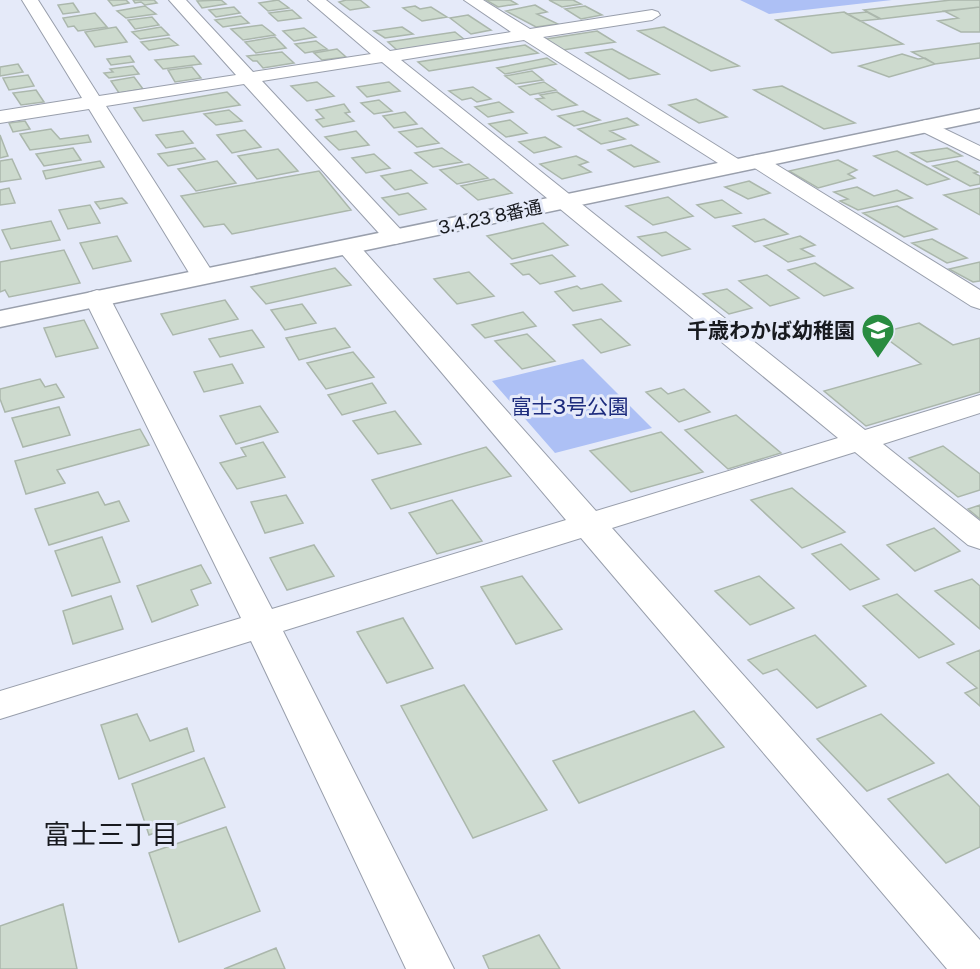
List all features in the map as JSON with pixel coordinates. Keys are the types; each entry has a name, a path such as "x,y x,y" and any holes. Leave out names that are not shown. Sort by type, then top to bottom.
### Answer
{"street":[{"path":"30,0 203,276"},
{"path":"177,0 395,237"},
{"path":"316,0 980,538"},
{"path":"472,0 980,301"},
{"path":"0,117 652,15 624,0"},
{"name":"3.4.23 8番通","path":"0,319 980,115"},
{"path":"926,126 980,154"},
{"path":"348,247 976,969"},
{"path":"97,298 262,624 430,969"},
{"path":"0,705 980,404"}],"green space":[{"path":"740,0 892,0 769,14"},
{"name":"富士3号公園","path":"583,359 652,428 555,453 492,381"}],"building":[{"path":"108,0 126,0 129,3 113,6"},
{"path":"133,0 154,0 157,3 145,5 141,2 135,3"},
{"path":"221,0 226,4 202,8 197,1"},
{"path":"278,0 289,8 268,11 259,3"},
{"path":"360,0 369,7 350,10 339,2"},
{"path":"486,0 510,0 517,4 498,7"},
{"path":"549,0 573,0 581,4 562,7"},
{"path":"951,0 980,0 980,7 881,19 864,10"},
{"path":"73,3 79,12 63,14 58,5"},
{"path":"535,5 547,12 537,14 558,24 536,27 506,11"},
{"path":"145,6 156,14 126,18 117,11"},
{"path":"415,6 420,9 431,7 447,17 422,21 403,8"},
{"path":"585,6 602,15 581,19 565,9"},
{"path":"234,7 240,13 216,17 209,10"},
{"path":"980,7 980,32 961,32 938,21 958,18 944,11"},
{"path":"292,10 301,18 278,21 269,13"},
{"path":"844,12 903,44 832,53 776,20"},
{"path":"867,12 880,19 860,21 847,14"},
{"path":"95,13 107,27 78,31 74,26 68,27 63,18"},
{"path":"468,15 491,30 471,34 450,18"},
{"path":"241,16 249,23 223,27 215,20"},
{"path":"152,17 159,25 135,29 128,20"},
{"path":"262,25 275,35 243,40 231,29"},
{"path":"116,27 127,42 95,47 85,32"},
{"path":"161,27 169,35 140,39 132,32"},
{"path":"402,27 413,34 385,38 374,31"},
{"path":"664,27 739,66 711,71 638,31"},
{"path":"304,28 316,37 294,41 283,31"},
{"path":"597,31 615,42 563,50 546,39"},
{"path":"455,32 465,40 397,50 388,42"},
{"path":"275,37 286,48 256,53 245,42"},
{"path":"169,38 178,45 149,50 141,42"},
{"path":"316,41 327,49 305,53 295,44"},
{"path":"980,43 980,58 935,64 912,52"},
{"path":"525,45 538,53 429,71 418,62"},
{"path":"337,49 346,57 322,60 314,53"},
{"path":"612,49 659,74 629,79 586,53"},
{"path":"282,52 294,63 263,68 257,61 247,56"},
{"path":"902,54 918,59 925,58 935,64 889,77 859,66"},
{"path":"130,56 134,62 111,65 107,59"},
{"path":"194,56 201,64 163,69 155,60"},
{"path":"547,58 556,64 505,74 497,68"},
{"path":"18,64 23,72 0,76 0,67"},
{"path":"133,66 139,74 109,78 104,73 113,72 110,69"},
{"path":"192,67 201,78 175,82 168,70"},
{"path":"532,71 543,80 516,84 505,76"},
{"path":"28,75 34,86 9,90 3,78"},
{"path":"134,77 143,89 119,93 111,81"},
{"path":"317,82 334,96 307,101 291,86"},
{"path":"389,82 400,91 367,97 357,87"},
{"path":"544,82 556,90 530,95 519,87"},
{"path":"782,86 855,123 824,129 754,90"},
{"path":"473,87 491,99 477,102 471,98 462,100 449,91"},
{"path":"36,90 44,102 21,105 13,93"},
{"path":"227,92 240,105 143,121 134,108"},
{"path":"557,92 577,105 552,110 536,99 544,98 540,95"},
{"path":"696,99 727,117 699,123 669,105"},
{"path":"379,100 392,111 374,114 361,103"},
{"path":"499,102 513,112 488,117 475,107"},
{"path":"344,104 350,112 345,113 354,121 323,127 316,120 324,118 316,110"},
{"path":"229,110 242,121 216,125 204,114"},
{"path":"583,111 600,120 574,126 558,116"},
{"path":"405,112 417,124 394,128 383,116"},
{"path":"627,118 638,125 610,131 625,139 601,144 578,129"},
{"path":"510,120 527,133 506,137 489,124"},
{"path":"25,121 30,129 13,132 9,123"},
{"path":"422,128 439,143 417,147 399,132"},
{"path":"51,129 60,139 88,135 91,142 30,150 20,134"},
{"path":"245,130 261,147 232,153 217,135"},
{"path":"183,131 193,143 166,148 156,135"},
{"path":"356,131 369,145 339,150 325,137"},
{"path":"0,135 8,156 0,158"},
{"path":"545,137 561,147 534,153 519,142"},
{"path":"631,145 659,162 634,167 608,150"},
{"path":"73,148 81,160 44,166 36,154"},
{"path":"195,148 205,159 168,166 158,154"},
{"path":"442,148 462,162 433,167 415,153"},
{"path":"947,148 962,156 927,162 911,153"},
{"path":"278,149 298,171 257,179 238,156"},
{"path":"897,151 949,179 927,185 874,156"},
{"path":"374,154 390,168 366,173 352,158"},
{"path":"576,156 588,162 579,165 591,172 562,179 540,164"},
{"path":"12,159 21,179 0,182 0,161"},
{"path":"838,160 857,170 848,174 855,178 818,188 789,171"},
{"path":"100,161 104,167 46,179 43,171"},
{"path":"217,161 236,183 196,191 178,169"},
{"path":"957,161 978,172 974,173 980,176 980,184 970,186 933,166"},
{"path":"469,164 488,178 457,184 440,170"},
{"path":"411,170 427,183 395,190 381,176"},
{"path":"319,171 351,210 232,234 224,224 204,227 181,196"},
{"path":"494,179 512,193 478,200 461,186"},
{"path":"749,181 770,193 748,199 725,187"},
{"path":"857,187 874,196 897,190 912,198 858,210 840,201 848,199 834,192"},
{"path":"9,188 15,203 0,205 0,190"},
{"path":"980,188 980,215 944,195"},
{"path":"408,193 426,209 399,215 382,198"},
{"path":"668,197 693,216 653,225 626,206"},
{"path":"122,198 127,203 100,209 95,202"},
{"path":"722,200 741,213 715,218 697,205"},
{"path":"90,205 100,223 68,229 59,210"},
{"path":"897,206 937,229 904,237 863,213"},
{"path":"764,219 788,234 755,242 733,226"},
{"path":"51,221 60,240 11,249 2,230"},
{"path":"543,223 568,245 512,259 487,236"},
{"path":"666,232 690,249 662,256 638,237"},
{"path":"117,236 131,261 93,269 80,243"},
{"path":"800,236 815,245 801,249 814,256 788,262 764,246"},
{"path":"932,239 967,258 947,263 912,243"},
{"path":"64,250 80,283 9,297 5,290 0,292 0,262"},
{"path":"552,255 575,276 540,284 529,274 523,275 511,264"},
{"path":"980,262 980,281 973,282 949,269"},
{"path":"815,263 853,288 824,296 788,270"},
{"path":"335,268 351,285 266,304 251,287"},
{"path":"469,272 494,296 457,304 434,279"},
{"path":"767,275 799,298 770,306 739,281"},
{"path":"602,284 621,301 573,311 555,292 577,286 581,289"},
{"path":"727,289 752,308 729,314 703,294"},
{"path":"225,300 238,319 173,335 161,314"},
{"path":"302,304 316,323 285,330 271,310"},
{"path":"523,312 536,326 485,338 472,325"},
{"path":"601,319 630,345 601,353 573,325"},
{"path":"84,320 98,348 56,357 44,328"},
{"path":"919,323 953,345 980,338 980,392 866,426 824,391 921,364 879,333"},
{"path":"335,328 350,347 299,360 286,338"},
{"path":"252,330 264,347 220,357 209,339"},
{"path":"527,334 555,361 522,369 495,341"},
{"path":"353,352 374,377 326,389 307,363"},
{"path":"232,364 243,383 204,392 194,372"},
{"path":"40,379 45,387 56,384 64,397 5,412 0,399 0,389"},
{"path":"372,383 386,403 342,415 328,395"},
{"path":"661,388 668,394 684,389 710,412 679,422 646,392"},
{"path":"260,406 278,432 236,444 220,416"},
{"path":"59,407 70,435 23,447 12,418"},
{"path":"395,411 421,444 378,454 353,421"},
{"path":"736,415 781,453 728,469 685,430"},
{"path":"140,429 149,445 57,470 65,483 26,494 15,461"},
{"path":"661,432 703,472 631,492 590,451"},
{"path":"263,442 285,477 237,489 220,463 246,456 241,448"},
{"path":"943,446 980,474 980,490 958,497 909,458"},
{"path":"486,447 511,476 391,509 372,480"},
{"path":"792,488 845,532 802,548 751,500"},
{"path":"98,492 105,505 119,501 129,521 49,545 35,509"},
{"path":"286,495 303,523 265,533 251,502"},
{"path":"452,500 482,541 437,554 409,513"},
{"path":"980,505 980,519 968,509"},
{"path":"934,528 960,551 915,571 887,545"},
{"path":"102,537 120,582 72,596 55,551"},
{"path":"841,544 879,579 850,590 812,554"},
{"path":"314,545 334,576 287,590 270,558"},
{"path":"201,565 211,583 191,590 198,605 152,622 137,586"},
{"path":"522,576 562,629 516,644 481,587"},
{"path":"759,576 794,608 750,625 715,591"},
{"path":"972,579 980,586 980,629 935,591"},
{"path":"897,594 954,644 919,658 863,606"},
{"path":"111,596 123,629 73,644 63,611"},
{"path":"403,618 433,668 387,683 357,632"},
{"path":"815,635 866,686 817,708 777,669 763,674 748,660"},
{"path":"980,650 980,706 965,693 977,688 947,663"},
{"path":"464,685 547,810 473,838 401,706"},
{"path":"694,711 724,747 579,803 553,761"},
{"path":"137,714 150,741 187,728 194,751 119,779 101,725"},
{"path":"881,714 934,763 867,791 817,739"},
{"path":"204,758 225,807 149,835 132,784"},
{"path":"948,774 980,807 980,847 946,863 888,799"},
{"path":"226,827 260,911 179,942 149,853"},
{"path":"63,904 77,969 0,969 0,926"},
{"path":"539,935 560,969 489,969 483,956"},
{"path":"276,948 285,969 224,969"}],"place":[{"name":"千歳わかば幼稚園","path":"878,359"}],"district":[{"name":"富士三丁目","path":"111,834"}]}
